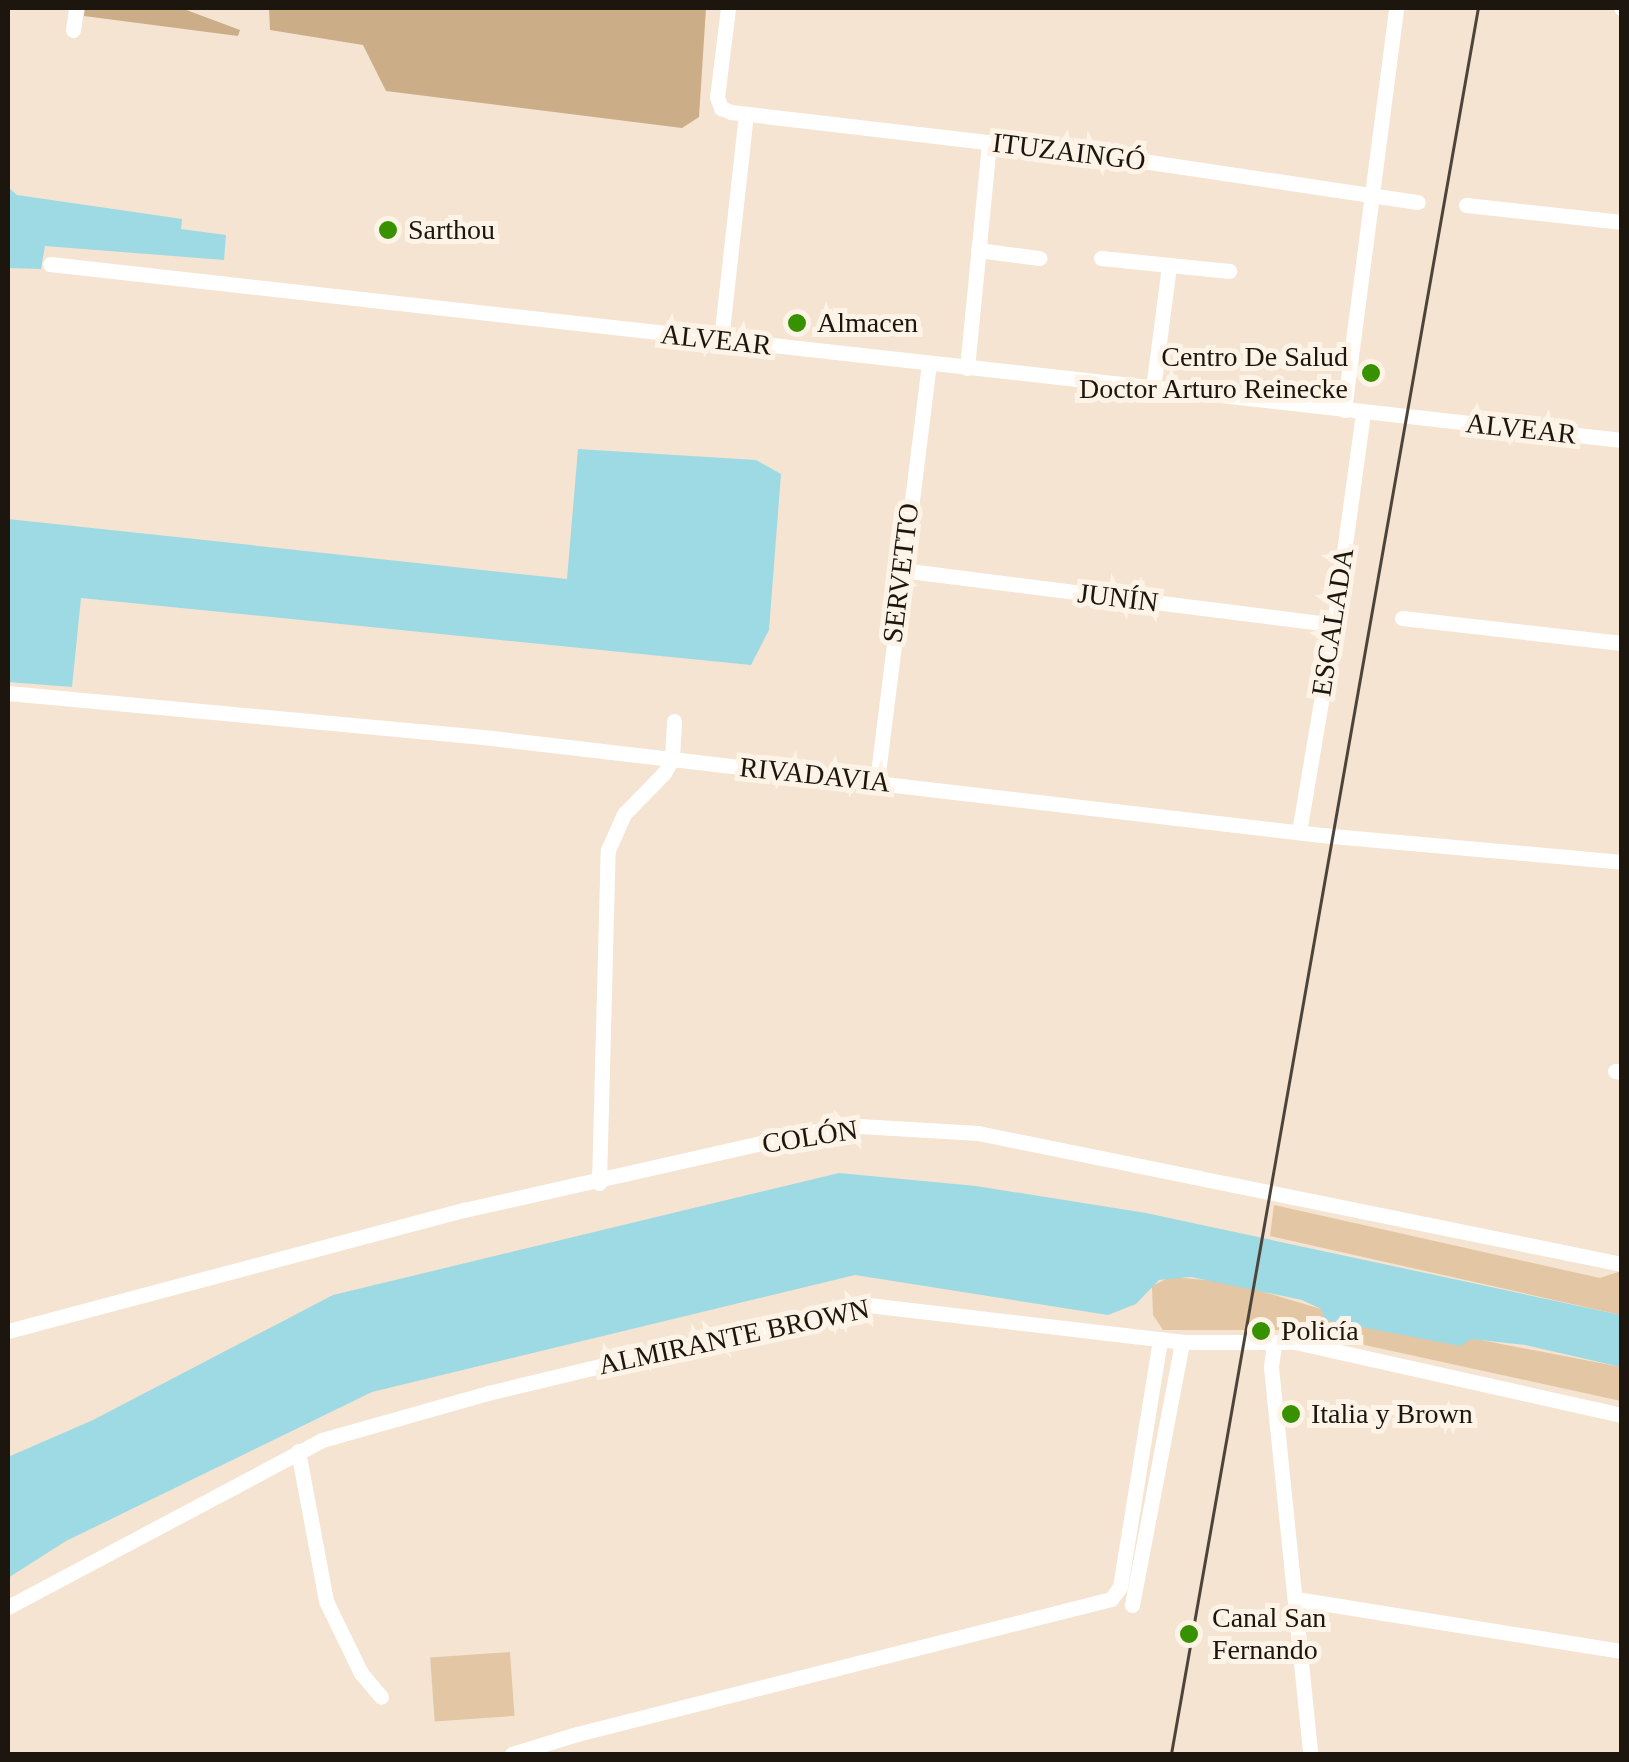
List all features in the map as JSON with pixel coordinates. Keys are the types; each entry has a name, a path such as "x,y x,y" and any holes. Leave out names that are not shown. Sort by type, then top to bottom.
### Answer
{"street":[{"path":"74,30 76,8"},
{"name":"ITUZAINGÓ","path":"728,8 717,97 721,108 1418,202"},
{"path":"1344,410 1396,8"},
{"path":"721,340 746,114"},
{"path":"966,368 988,142"},
{"path":"1466,205 1622,222"},
{"path":"978,250 1039,258"},
{"path":"1101,258 1229,271"},
{"name":"ALVEAR","path":"50,264 1622,440"},
{"path":"1154,389 1169,265"},
{"name":"SERVETTO","path":"877,781 928,364"},
{"name":"ESCALADA","path":"1300,832 1334,626 1363,412"},
{"name":"JUNÍN","path":"901,570 1334,626"},
{"path":"1402,618 1622,643"},
{"name":"RIVADAVIA","path":"8,693 877,781 1300,832 1622,862"},
{"path":"600,1183 608,850 624,814 672,759 674,721"},
{"name":"COLÓN","path":"8,1331 464,1210 600,1183 811,1132 910,1126 978,1133 1622,1264"},
{"name":"ALMIRANTE BROWN","path":"8,1607 298,1450 488,1393 860,1304 1182,1342 1296,1342 1622,1415"},
{"path":"512,1754 577,1734 1111,1599 1120,1586 1160,1339"},
{"path":"1132,1605 1182,1342"},
{"path":"1274,1345 1271,1366 1310,1754"},
{"path":"298,1450 326,1601 361,1673 381,1697"},
{"path":"1296,1599 1622,1651"}],"shaded area":[{"path":"85,8 181,8 240,30 238,36 84,16"},
{"path":"269,8 706,8 699,117 682,128 386,91 363,45 270,30"},
{"path":"1274,1205 1600,1278 1621,1271 1621,1315 1270,1236"},
{"path":"1170,1277 1230,1282 1321,1309 1621,1367 1621,1401 1296,1330 1163,1330 1153,1315 1152,1286"},
{"path":"510,1652 514,1716 435,1721 430,1658"}],"water":[{"path":"8,187 17,195 182,219 181,229 226,235 224,260 45,246 41,269 8,268"},
{"path":"578,449 756,460 781,474 769,630 751,665 81,598 72,687 8,682 8,519 567,579"},
{"path":"839,1173 976,1186 1146,1213 1621,1315 1621,1367 1525,1345 1471,1339 1460,1346 1325,1320 1321,1309 1302,1300 1191,1277 1159,1280 1136,1304 1108,1315 855,1275 372,1392 66,1541 8,1578 8,1457 93,1420 333,1295"}],"tram line":[{"path":"1171,1754 1478,8"}],"place":[{"name":"Sarthou","path":"388,230"},
{"name":"Almacen","path":"797,323"},
{"name":"Centro De Salud Doctor Arturo Reinecke","path":"1371,373"},
{"name":"Policía","path":"1261,1331"},
{"name":"Italia y Brown","path":"1291,1414"},
{"name":"Canal San Fernando","path":"1189,1634"}]}
